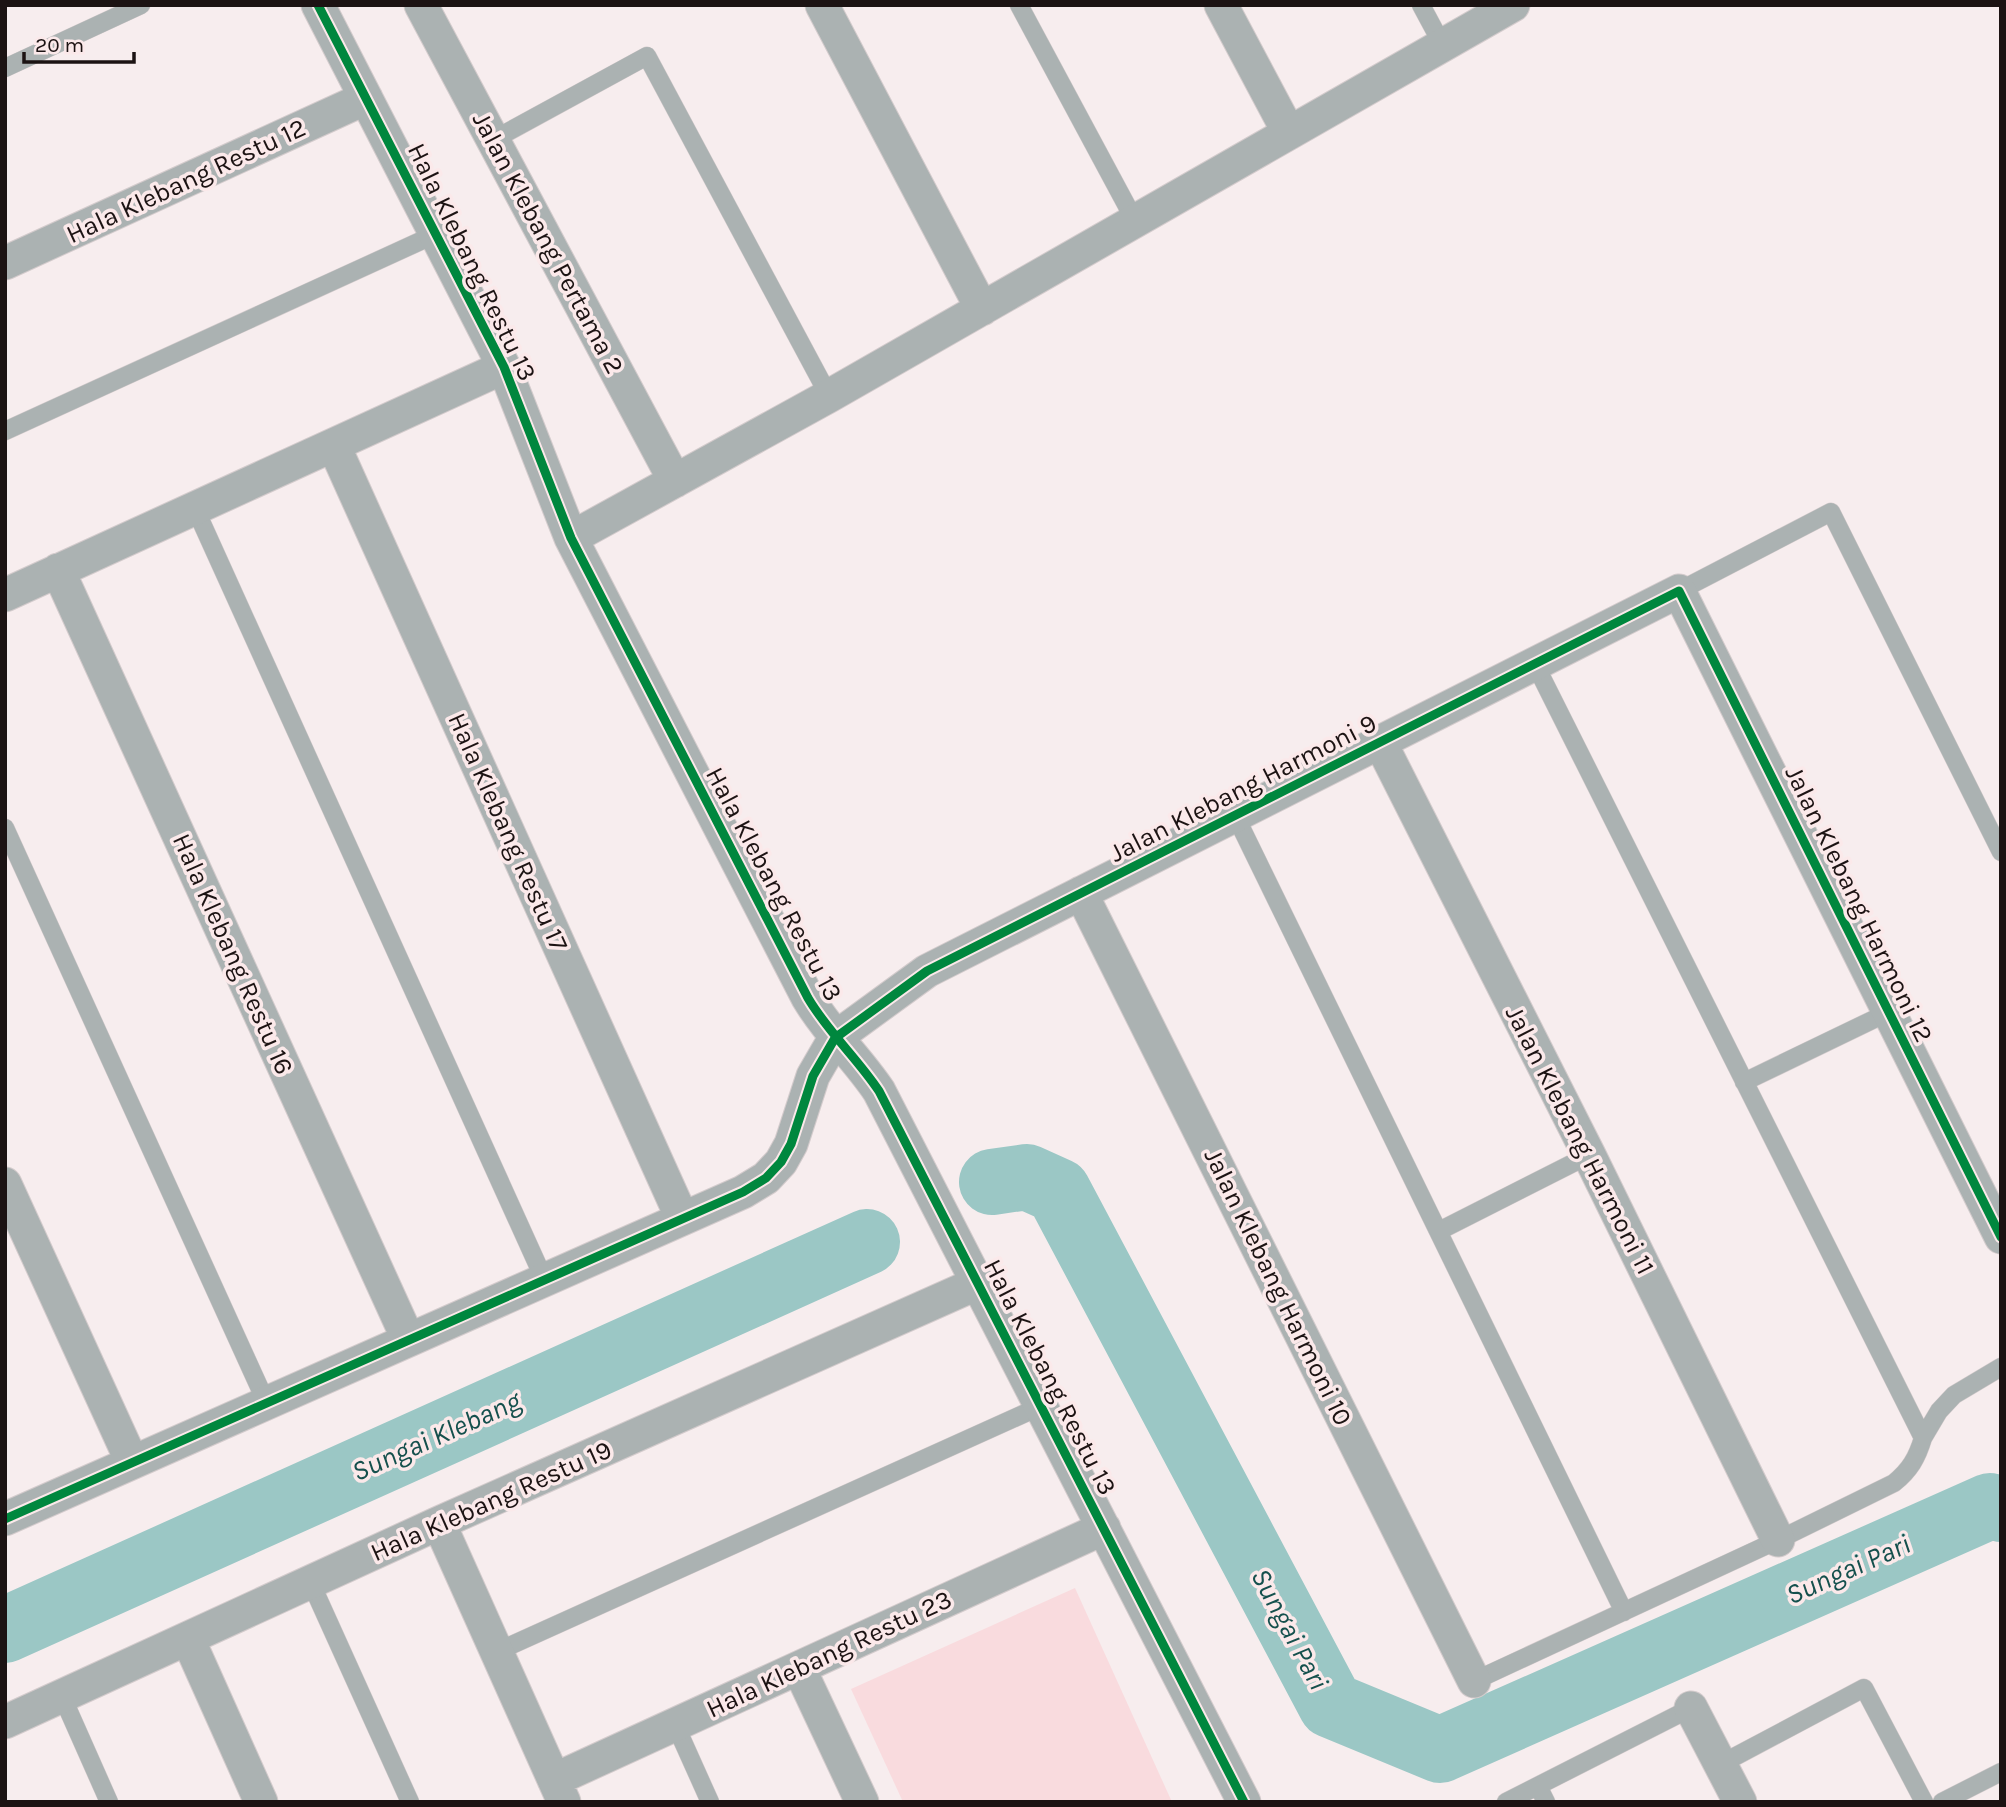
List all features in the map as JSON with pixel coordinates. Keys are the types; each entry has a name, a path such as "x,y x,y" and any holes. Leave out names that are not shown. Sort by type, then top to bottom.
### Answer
{"street":[{"name":"Hala Klebang Restu 13","path":"318,5 504,367 571,538 808,998 835,1038 861,1065 878,1091 1244,1802"},
{"name":"Jalan Klebang Pertama 2","path":"421,5 675,481"},
{"path":"822,5 982,309"},
{"path":"1221,5 1289,133"},
{"path":"571,538 829,397 1513,5"},
{"name":"Hala Klebang Restu 12","path":"5,264 366,97"},
{"name":"Hala Klebang Restu 13","path":"5,595 504,367"},
{"name":"Hala Klebang Restu 17","path":"334,446 682,1218"},
{"name":"Hala Klebang Restu 16","path":"58,570 408,1339"},
{"name":"Jalan Klebang Harmoni 9","path":"835,1038 927,971 1679,591"},
{"name":"Jalan Klebang Harmoni 12","path":"1679,591 2001,1237"},
{"name":"Jalan Klebang Harmoni 11","path":"1380,742 1589,1155 1778,1540"},
{"name":"Jalan Klebang Harmoni 10","path":"1081,893 1474,1681"},
{"path":"5,1519 743,1192 766,1178 781,1162 790,1144 813,1076 835,1038"},
{"path":"5,1184 132,1462"},
{"name":"Hala Klebang Restu 19","path":"5,1722 439,1523 978,1283"},
{"path":"439,1523 559,1791"},
{"name":"Hala Klebang Restu 23","path":"559,1791 675,1724 1104,1528"},
{"path":"188,1639 261,1802"},
{"path":"799,1668 862,1802"},
{"path":"1691,1708 1740,1802"}],"lane":[{"path":"5,68 141,5"},
{"path":"1020,5 1135,222"},
{"path":"1421,5 1443,46"},
{"path":"493,140 648,56 829,397"},
{"path":"5,431 436,234"},
{"path":"195,508 544,1279"},
{"path":"1679,591 1831,512 2001,852"},
{"path":"1535,664 1923,1438"},
{"path":"1236,815 1624,1612"},
{"path":"5,828 266,1402"},
{"path":"1744,1082 1889,1012"},
{"path":"1439,1231 1589,1155"},
{"path":"1474,1681 1894,1483 1906,1474 1916,1459 1923,1438 1939,1411 1954,1395 2001,1367"},
{"path":"496,1652 1041,1406"},
{"path":"311,1583 410,1802"},
{"path":"1721,1764 1864,1688 1924,1802"},
{"path":"62,1696 109,1802"},
{"path":"1506,1802 1542,1794 1691,1708"},
{"path":"675,1724 710,1802"},
{"path":"1942,1802 2001,1772"}],"shaded area":[{"path":"1075,1588 1172,1802 903,1802 851,1689"}],"waterway":[{"name":"Sungai Pari","path":"992,1182 1027,1177 1058,1191 1331,1705 1440,1750 1990,1506 2001,1509"},
{"name":"Sungai Klebang","path":"5,1630 867,1242"}],"cycle path":[{"path":"318,5 504,367 571,538 808,998 879,1091 1244,1802"},
{"path":"5,1519 743,1192 766,1178 781,1162 791,1144 813,1076 835,1038 927,971 1679,591 2001,1237"}]}
